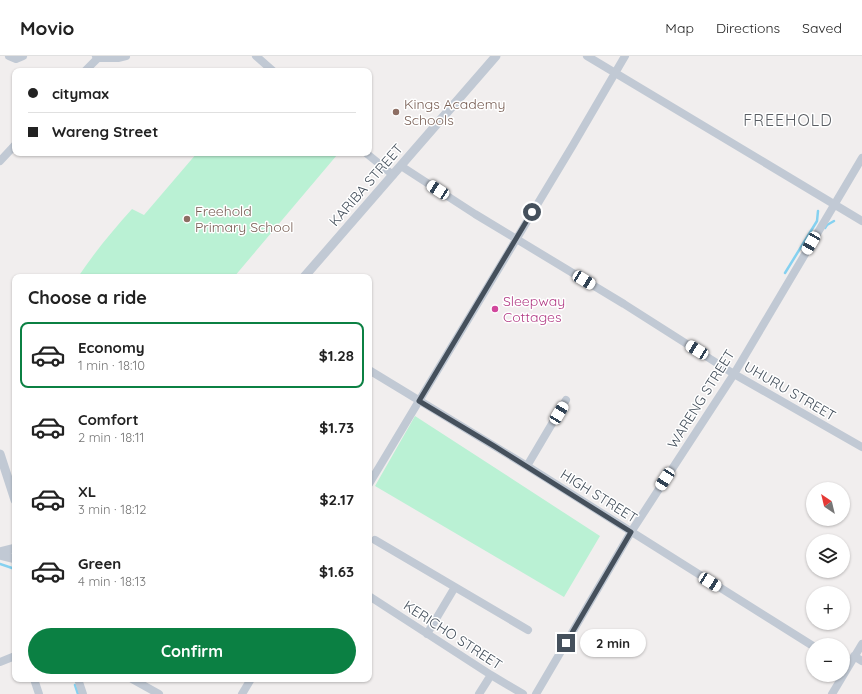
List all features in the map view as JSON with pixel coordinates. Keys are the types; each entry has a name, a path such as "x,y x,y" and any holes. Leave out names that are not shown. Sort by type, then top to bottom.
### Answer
{"street":[{"path":"9,56 16,59 23,56"},
{"path":"88,68 97,57 118,58 126,56"},
{"path":"256,56 270,68"},
{"name":"KARIBA STREET","path":"307,274 496,56"},
{"path":"587,56 862,221"},
{"path":"372,479 625,56"},
{"path":"0,161 12,148"},
{"path":"370,156 393,175"},
{"name":"WARENG STREET","path":"536,694 631,532 734,374 862,158"},
{"name":"UHURU STREET","path":"401,166 475,214 624,304 734,374 862,447"},
{"name":"HIGH STREET","path":"372,372 527,466 806,642"},
{"path":"527,466 566,400"},
{"path":"0,454 12,491"},
{"path":"375,540 528,630"},
{"path":"0,552 12,549"},
{"path":"0,556 12,558"},
{"path":"427,634 455,587"},
{"name":"KERICHO STREET","path":"372,598 523,694"},
{"path":"850,660 862,644"},
{"path":"854,656 862,661"},
{"path":"0,662 12,657"},
{"path":"479,694 491,675"},
{"path":"35,682 39,694"},
{"path":"79,682 83,694"},
{"path":"137,682 159,694"},
{"path":"242,694 249,682"},
{"path":"832,694 838,682"}],"green space":[{"path":"194,156 336,156 237,274 80,274 104,242 132,209 144,215"},
{"path":"415,416 600,536 564,597 375,486"}],"waterway":[{"path":"785,273 817,221 818,211"},
{"path":"825,228 834,221"},
{"path":"0,564 12,568"},
{"path":"75,685 78,694"}],"place":[{"name":"Kings Academy Schools","path":"396,112"},
{"name":"Freehold Primary School","path":"187,219"},
{"name":"Sleepway Cottages","path":"495,309"}],"district":[{"name":"FREEHOLD","path":"788,120"}],"route":[{"path":"532,212 419,401 472,432 631,532 566,643"}]}
